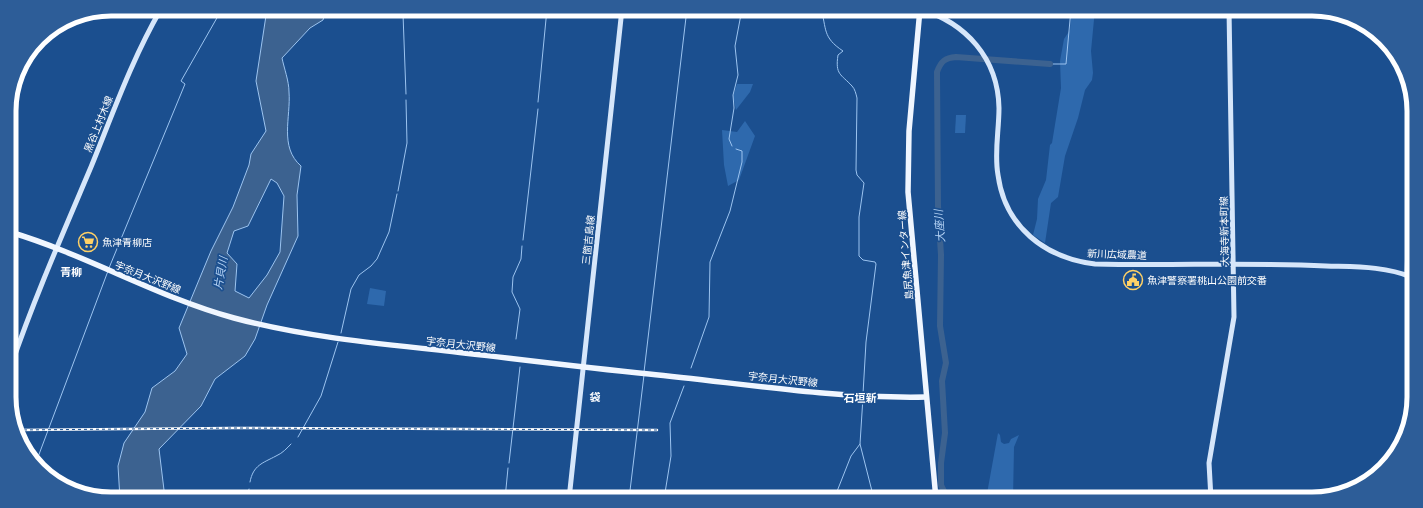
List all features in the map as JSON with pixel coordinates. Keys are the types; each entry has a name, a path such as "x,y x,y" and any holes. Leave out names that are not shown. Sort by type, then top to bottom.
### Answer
{"main road":[{"name":"黒谷上村木線","path":"16,352 28,318 131,68 157,16"},
{"name":"三箇吉島線","path":"570,492 621,16"},
{"name":"島尻魚津インター線","path":"919,16 907,174 935,492"},
{"name":"新川広域農道","path":"939,16 968,34 984,55 996,84 999,107 996,154 1000,186 1014,217 1023,231 1031,238 1054,252 1075,261 1117,264 1298,265 1369,268 1407,276"},
{"name":"大海寺新本町線","path":"1211,492 1209,463 1234,317 1229,16"},
{"name":"宇奈月大沢野線","path":"16,234 57,248 198,306 266,326 332,338 583,368 850,396 926,397"}],"shaded area":[{"path":"1071,16 1094,16 1091,51 1093,73 1092,80 1085,90 1078,118 1065,156 1058,197 1051,203 1045,243 1033,235 1037,219 1038,199 1046,180 1050,145 1052,143 1061,88 1060,61 1064,39 1070,30"},
{"path":"737,84 753,84 750,92 736,110 733,96"},
{"path":"956,115 966,115 965,133 955,133"},
{"path":"745,121 755,136 739,180 728,186 724,165 722,130 737,132"},
{"path":"370,288 386,291 384,306 367,304"},
{"path":"998,433 1000,435 1001,442 1004,444 1009,443 1011,439 1019,435 1014,447 1013,492 987,492"}],"water":[{"name":"片貝川","path":"266,16 324,16 323,20 310,28 282,58 289,88 288,141 294,158 301,166 297,195 298,236 267,305 255,339 245,356 215,379 201,406 159,449 164,490 163,492 120,492 118,466 124,443 145,412 152,388 175,371 187,354 179,328 211,251 233,207 249,165 251,154 266,131 256,81","holes":["271,179 277,183 284,196 280,252 267,275 249,298 235,291 237,264 227,253 234,231 248,226"]}],"waterway":[{"path":"109,268 185,84 181,81 218,16"},
{"path":"403,16 406,94"},
{"path":"538,102 546,16"},
{"path":"644,372 686,16"},
{"path":"732,146 729,139 734,108 733,95 738,75 735,46 741,16"},
{"path":"823,16 828,37 843,51 838,55 838,70 853,87 857,98 856,170 857,175 864,183 859,217 859,256 863,260 875,262 876,264 866,342 863,394"},
{"path":"1050,64 1066,64 1070,16"},
{"name":"大座川","path":"944,492 941,485 941,463 945,433 942,381 946,363 940,326 941,255 938,206 937,72 940,65 944,61 949,58 956,57 1050,64"},
{"path":"398,191 407,143 406,100"},
{"path":"523,240 538,109"},
{"path":"691,368 709,317 710,262 730,211 742,162 742,151 736,149"},
{"path":"341,333 351,289 359,275 371,266 377,259 389,232 397,194"},
{"path":"516,339 520,309 512,292 513,277 521,259 522,246"},
{"path":"38,457 108,271"},
{"path":"298,437 321,396 338,342"},
{"path":"509,463 520,367"},
{"path":"630,492 644,375"},
{"path":"665,492 671,456 670,423 684,386"},
{"path":"863,397 860,444 872,492"},
{"path":"250,482 251,476 259,465 281,453 291,444"},
{"path":"837,492 851,456 860,444"},
{"path":"506,492 508,468"}],"railway":[{"path":"22,430 233,428 657,430"}],"place":[{"name":"魚津青柳店","path":"88,242"},
{"name":"魚津警察署桃山公園前交番","path":"1133,280"}],"district":[{"name":"青柳","path":"71,271"},
{"name":"袋","path":"595,396"},
{"name":"石垣新","path":"860,397"}]}
